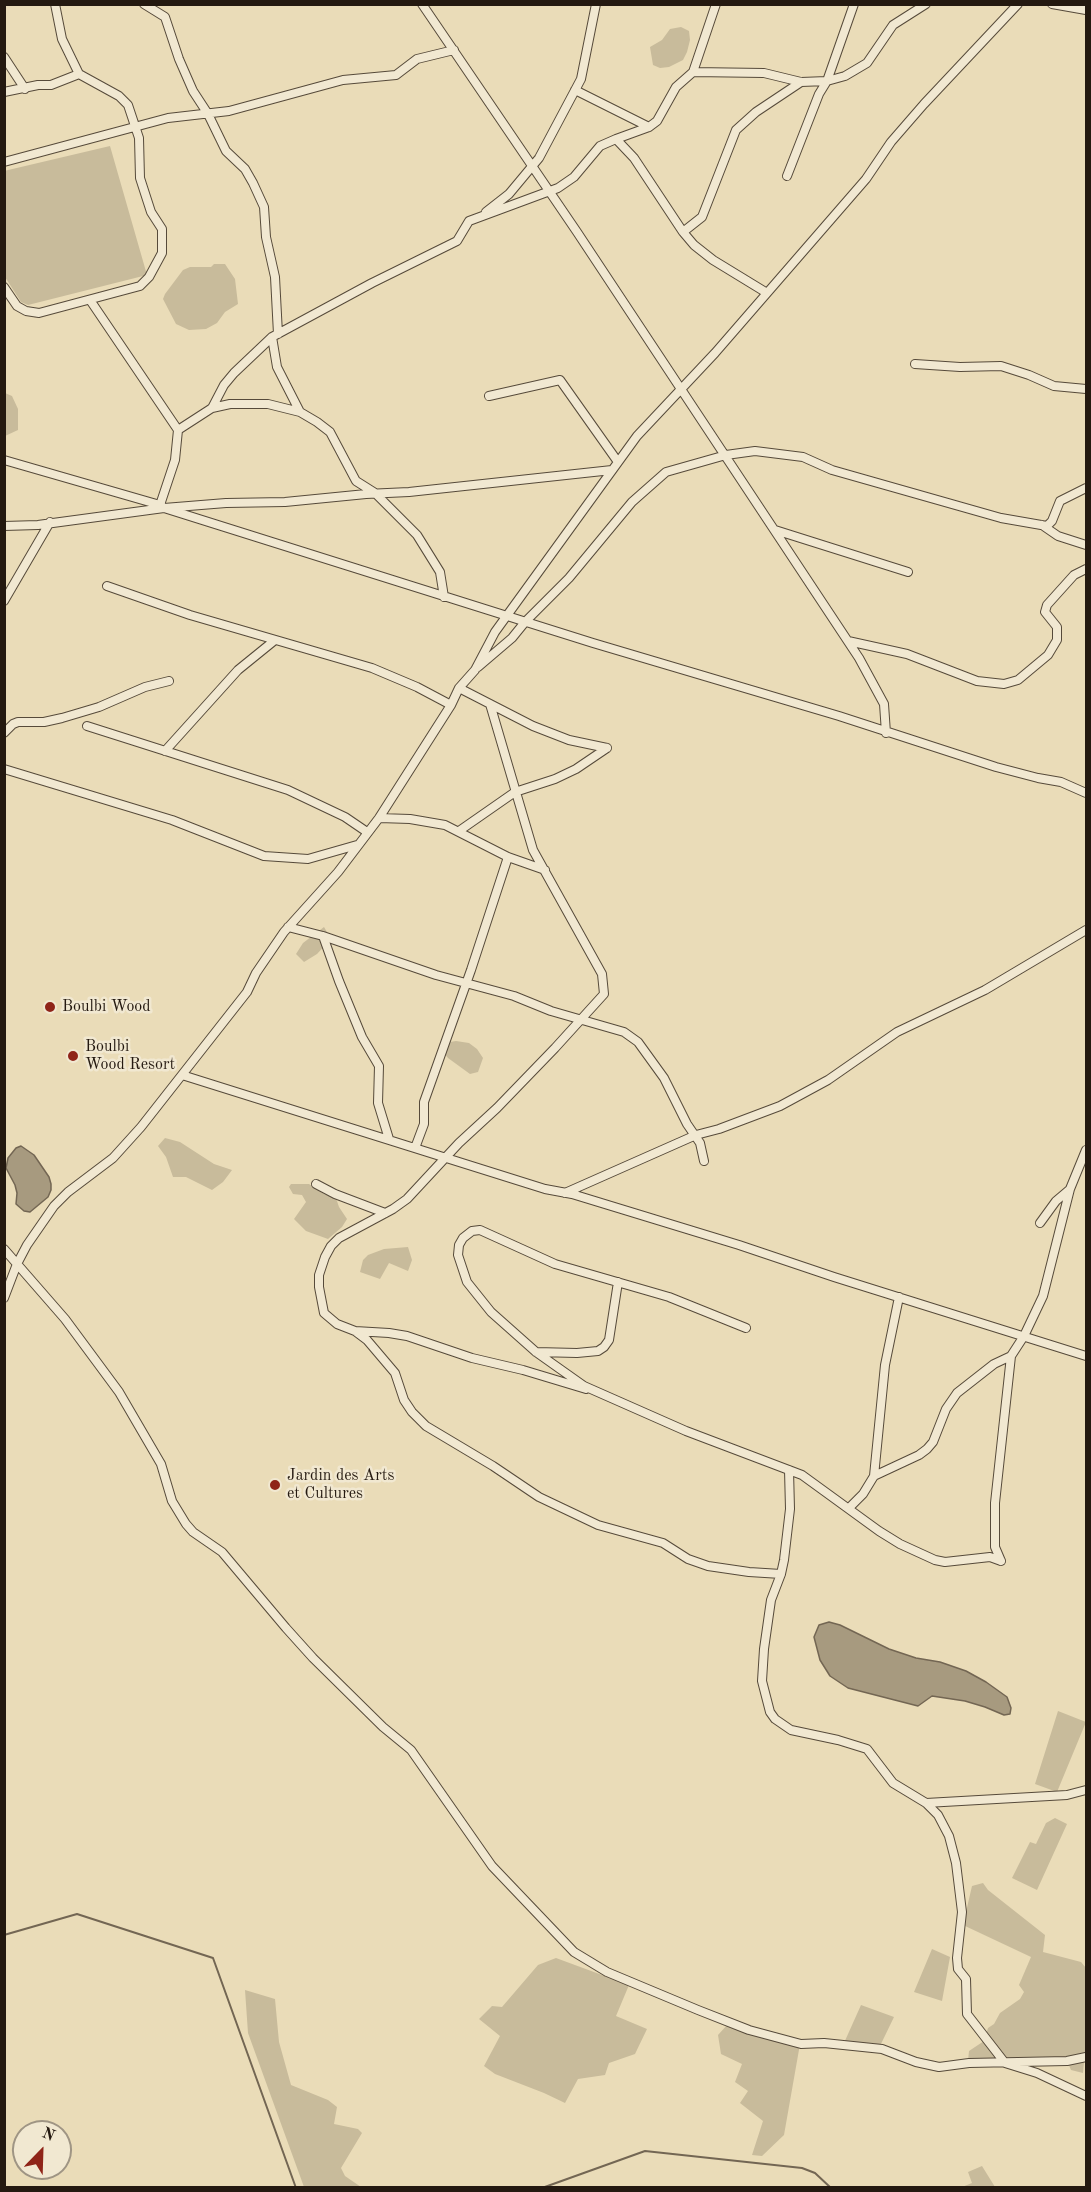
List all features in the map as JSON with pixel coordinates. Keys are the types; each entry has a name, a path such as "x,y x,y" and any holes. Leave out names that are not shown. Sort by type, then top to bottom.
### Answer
{"street":[{"path":"4,287 17,306 26,311 39,313 140,286 149,277 162,253 162,229 151,212 140,178 139,138 129,105 119,96 79,74 62,39 55,4"},
{"path":"144,4 165,17 193,91 208,114 226,151 245,169 264,207 266,237 275,277 277,367 300,412"},
{"path":"422,4 726,455 848,641 884,704 886,733"},
{"path":"212,408 234,373 275,335 372,283 457,242 465,225 481,216 509,194 538,158 575,90 583,70 596,4"},
{"path":"481,216 549,191 574,177 600,146 648,127 657,121 676,87 693,72 716,4"},
{"path":"787,176 819,94 827,81 854,4"},
{"path":"693,72 764,73 801,82 827,81 845,76 867,63 893,25 926,4"},
{"path":"475,670 506,616 637,436 721,346 866,179 891,142 1018,4"},
{"path":"1052,4 1086,10"},
{"path":"4,162 168,118 229,111 343,80 396,75 417,58 453,50"},
{"path":"4,57 25,89"},
{"path":"4,92 62,82 79,74"},
{"path":"683,232 702,217 736,130 756,112 801,82"},
{"path":"575,90 648,127"},
{"path":"616,139 645,173 694,245 713,260 767,293"},
{"path":"90,300 178,430 175,460 162,506"},
{"path":"915,364 960,367 1001,366 1054,386 1086,389"},
{"path":"489,396 560,380 618,462"},
{"path":"178,430 212,408 230,404 268,404 300,412 330,432 356,481 375,493 417,535 440,572 444,597"},
{"path":"4,1298 27,1245 54,1206 68,1192 113,1158 247,992 256,973 288,927 338,872 379,818 451,705 459,688 475,670 512,638 569,578 632,502 652,482 666,472 726,455 755,451 803,457 832,470 1001,518 1041,525 1050,525 1057,506 1063,498 1086,488"},
{"path":"4,460 162,506 444,597 1006,770 1061,782 1086,793"},
{"path":"4,526 38,525 162,506 285,502 409,492 612,470"},
{"path":"4,601 50,522"},
{"path":"1041,525 1058,537 1086,545"},
{"path":"776,530 908,572"},
{"path":"848,641 907,654 977,681 1004,684 1018,680 1048,655 1057,640 1057,627 1045,612 1047,605 1074,575 1086,569"},
{"path":"107,586 190,615 395,676 451,705"},
{"path":"165,751 238,670 275,640"},
{"path":"4,733 12,724 18,722 44,722 62,718 99,707 145,687 170,681"},
{"path":"459,688 569,740 607,748 576,769 555,779 515,792 459,831"},
{"path":"490,704 529,837 602,974 604,994 583,1019 497,1108 445,1157 407,1199 339,1238 325,1257 320,1275 319,1287 324,1313 337,1324 355,1331 367,1340 395,1373 404,1400 426,1426 539,1497 598,1525 663,1543 687,1559 708,1566 781,1574"},
{"path":"87,726 288,790 345,817 367,832"},
{"path":"4,769 172,820 264,856 308,859 357,845"},
{"path":"379,818 445,825 508,857 545,870"},
{"path":"416,1148 424,1124 424,1102 508,857"},
{"path":"288,927 323,936 436,975 514,996 551,1011 624,1032 638,1041 664,1078 687,1124 700,1143 704,1161"},
{"path":"565,1193 696,1135 719,1129 780,1106 828,1080 897,1032 985,990 1086,930"},
{"path":"323,936 362,1037 379,1066 378,1103 389,1139"},
{"path":"182,1075 545,1189 739,1245 1086,1356"},
{"path":"355,1331 407,1336 472,1358 523,1370 596,1392 812,1480 900,1544 935,1560 945,1562 990,1557 1001,1561 995,1547 994,1512 1011,1356 1024,1336 1043,1296 1070,1189 1086,1150"},
{"path":"316,1184 335,1194 385,1213"},
{"path":"1040,1223 1056,1201 1070,1189"},
{"path":"596,1392 536,1352 491,1312 467,1282 458,1255 459,1245 463,1238 472,1231 480,1230 555,1264 689,1304 746,1328"},
{"path":"4,1249 65,1319 118,1392 161,1464 172,1501 186,1524 222,1552 313,1658 411,1750 492,1866 574,1952 590,1964 698,2010 801,2044 824,2043 882,2049 939,2067 969,2063 1067,2061 1086,2057"},
{"path":"536,1352 577,1353 598,1351 604,1347 609,1340 618,1282"},
{"path":"849,1508 863,1494 874,1476 885,1365 899,1297"},
{"path":"874,1476 927,1449 933,1442 946,1409 957,1393 994,1364 1011,1356"},
{"path":"789,1470 790,1509 781,1574 769,1612 764,1648 762,1681 770,1712 775,1719 791,1730 867,1749 893,1783 926,1803 938,1815 944,1825 956,1863 962,1912 957,1958 958,1968 966,1979 967,2014 1005,2063 1037,2073 1086,2096"},
{"path":"926,1803 1067,1795 1086,1790"}],"shaded area":[{"path":"681,27 689,31 690,40 683,60 669,67 660,68 653,65 650,47 662,40 670,29"},
{"path":"110,146 147,275 28,305 21,302 5,277 4,171"},
{"path":"214,264 225,264 235,279 238,304 225,312 217,323 206,329 189,330 176,324 163,299 165,294 183,270 190,267 211,267"},
{"path":"5,393 12,396 18,409 18,430 5,436"},
{"path":"324,927 331,939 317,954 304,962 296,954 303,943"},
{"path":"450,1042 469,1043 477,1049 483,1058 478,1072 470,1074 444,1053"},
{"path":"165,1138 180,1142 214,1164 232,1170 223,1182 212,1190 186,1177 173,1177 166,1157 158,1146"},
{"path":"21,1146 34,1155 49,1177 51,1184 48,1197 30,1212 24,1211 16,1204 15,1185 6,1168 8,1158 16,1148"},
{"path":"291,1184 309,1184 324,1194 336,1198 347,1219 342,1227 328,1239 306,1231 294,1219 306,1202 302,1195 293,1194 289,1187"},
{"path":"408,1247 412,1260 408,1271 389,1263 380,1279 360,1272 363,1260 368,1255 384,1249"},
{"path":"829,1622 889,1649 966,1671 1007,1697 1011,1708 1010,1714 1004,1715 965,1701 932,1696 918,1706 848,1688 830,1676 820,1660 814,1637 819,1625"},
{"path":"1058,1711 1086,1722 1057,1792 1035,1784"},
{"path":"1055,1818 1067,1824 1037,1890 1012,1878 1030,1842 1036,1844 1046,1823"},
{"path":"983,1883 988,1890 1045,1935 1043,1952 1081,1962 1086,1968 1086,2050 1083,2073 1071,2070 1068,2063 968,2061 969,2051 984,2041 988,2028 994,2024 1000,2013 1020,1999 1024,1992 1019,1985 1031,1957 963,1925 972,1886"},
{"path":"932,1949 950,1957 942,2001 914,1992"},
{"path":"556,1958 629,1985 616,2016 647,2029 635,2054 609,2063 605,2075 578,2079 565,2103 495,2074 484,2066 500,2036 479,2019 492,2006 502,2007 538,1965"},
{"path":"245,1990 275,1999 279,2042 291,2085 328,2100 337,2107 334,2124 358,2129 362,2133 341,2168 345,2176 361,2187 304,2187 248,2033"},
{"path":"861,2005 894,2017 880,2046 844,2043"},
{"path":"728,2024 763,2038 800,2044 784,2135 762,2156 752,2155 763,2121 740,2103 748,2091 735,2082 742,2064 721,2054 718,2035"},
{"path":"982,2166 995,2187 962,2187 972,2183 968,2172"}],"waterway":[{"path":"4,1935 77,1914 213,1958 296,2188"},
{"path":"542,2188 645,2151 802,2168 815,2173 831,2188"}],"place":[{"name":"Boulbi Wood","path":"50,1007"},
{"name":"Boulbi Wood Resort","path":"73,1056"},
{"name":"Jardin des Arts et Cultures","path":"275,1485"}]}
